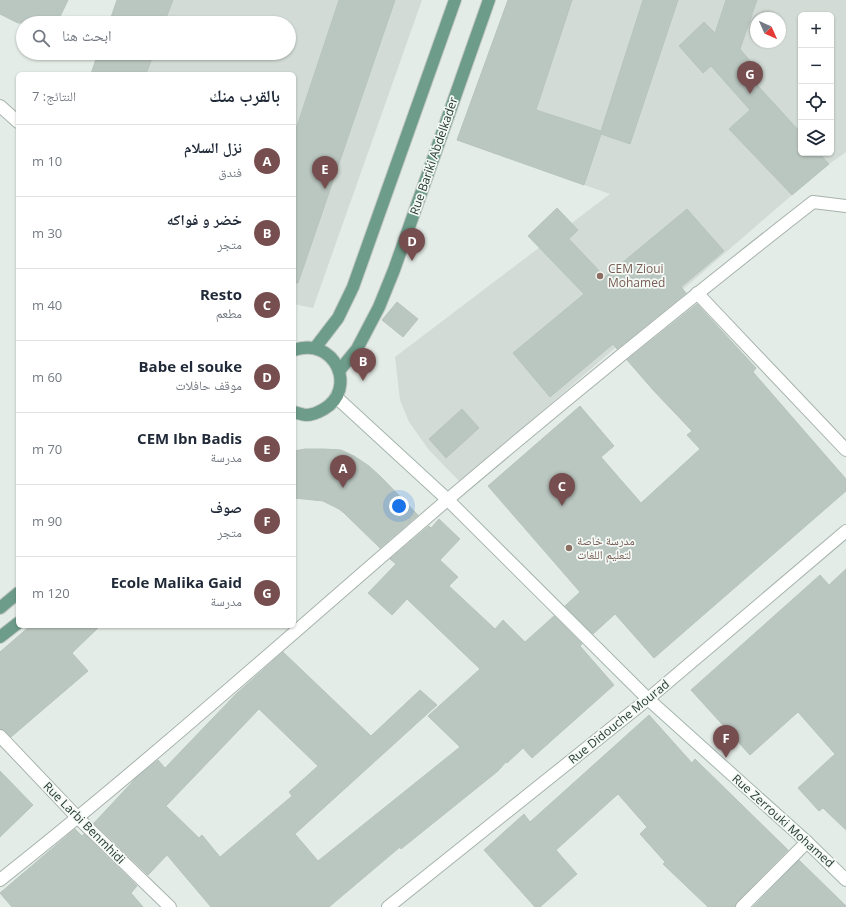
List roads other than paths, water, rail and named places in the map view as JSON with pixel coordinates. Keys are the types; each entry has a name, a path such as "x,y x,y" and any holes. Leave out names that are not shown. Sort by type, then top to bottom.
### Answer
{"main road":[{"path":"315,348 338,318 353,287 455,0"},
{"name":"Rue Bariki Abdelkader","path":"339,371 357,349 379,307 394,270 489,0"},
{"path":"296,349 302,347 315,348 334,360 339,371 340,384 336,397 328,407 318,413 306,415 296,412"},
{"path":"0,608 16,595"},
{"path":"0,637 16,625"}],"street":[{"path":"0,106 16,120"},
{"path":"0,880 78,818 448,500 697,293 813,202 846,206"},
{"path":"697,293 846,450"},
{"name":"Rue Zerrouki Mohamed","path":"336,397 448,500 648,699 807,842 846,880"},
{"name":"Rue Didouche Mourad","path":"388,907 648,699 846,531"},
{"name":"Rue Larbi Benmhidi","path":"0,736 78,818 170,907"},
{"path":"742,907 807,842"}],"place":[{"name":"Ecole Malika Gaid","path":"750,94"},
{"name":"CEM Ibn Badis","path":"325,189"},
{"name":"Babe el souke","path":"412,261"},
{"name":"CEM Zioui Mohamed","path":"600,276"},
{"name":"خضر و فواكه","path":"363,381"},
{"name":"نزل السلام","path":"343,488"},
{"name":"Resto","path":"562,506"},
{"name":"مدرسة خاصة لتعليم اللغات","path":"569,548"},
{"name":"صوف","path":"726,758"}]}
